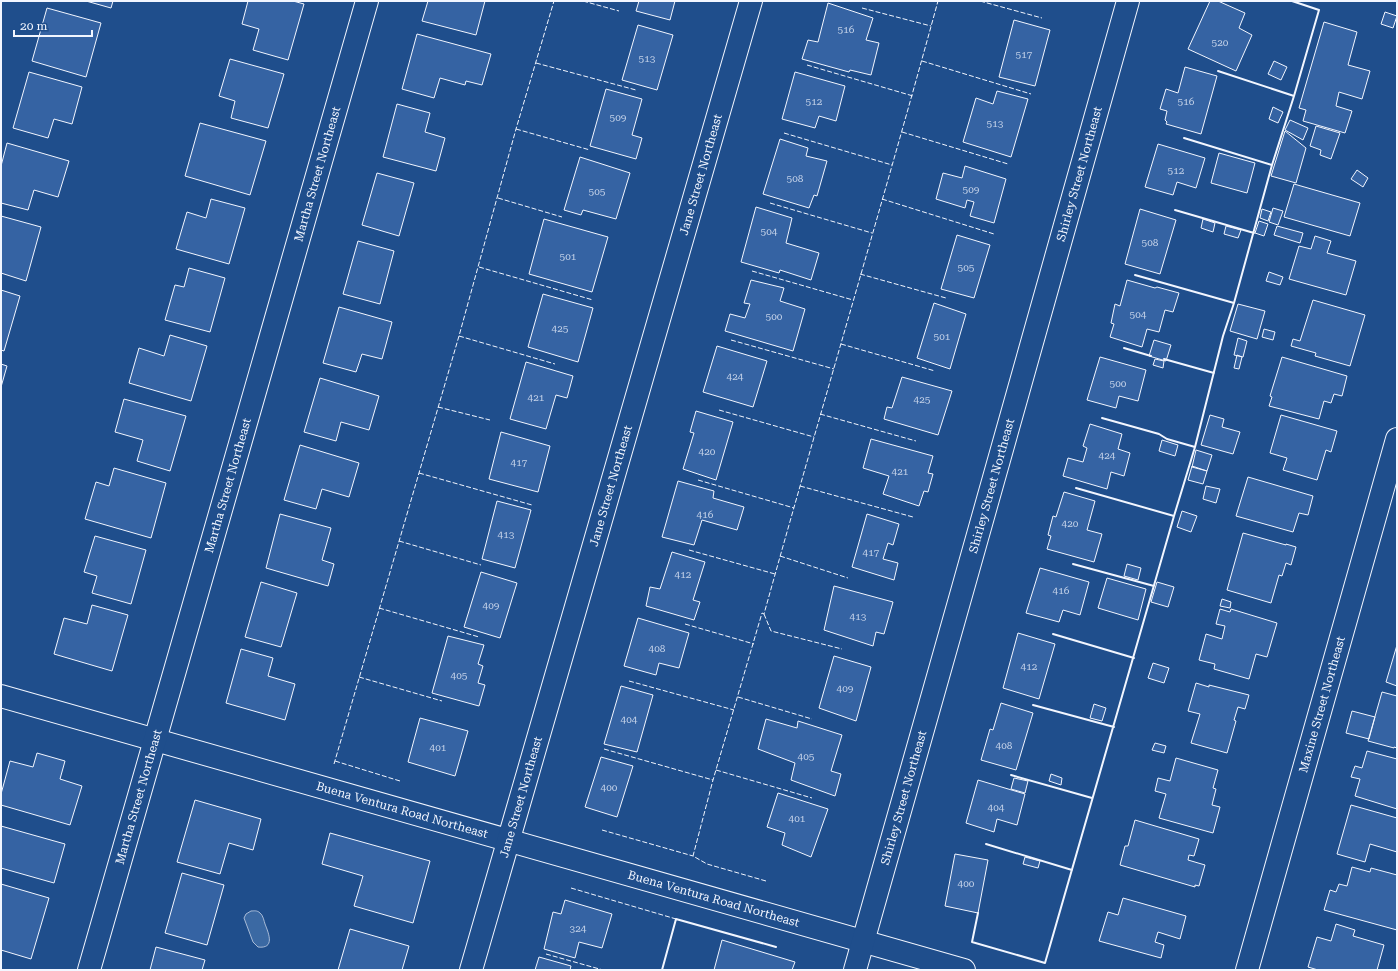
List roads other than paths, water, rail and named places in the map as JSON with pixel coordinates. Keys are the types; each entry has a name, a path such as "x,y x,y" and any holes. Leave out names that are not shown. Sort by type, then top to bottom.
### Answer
{"street":[{"name":"Martha Street Northeast","path":"89,970 367,1"},
{"name":"Jane Street Northeast","path":"471,970 682,234 751,1"},
{"name":"Shirley Street Northeast","path":"854,970 1128,1"},
{"name":"Maxine Street Northeast","path":"1247,970 1397,439"},
{"name":"Buena Ventura Road Northeast","path":"1,696 964,970"}],"water":[{"path":"251,911 258,911 263,917 269,936 269,943 267,946 258,947 253,942 244,918 246,914"}]}
